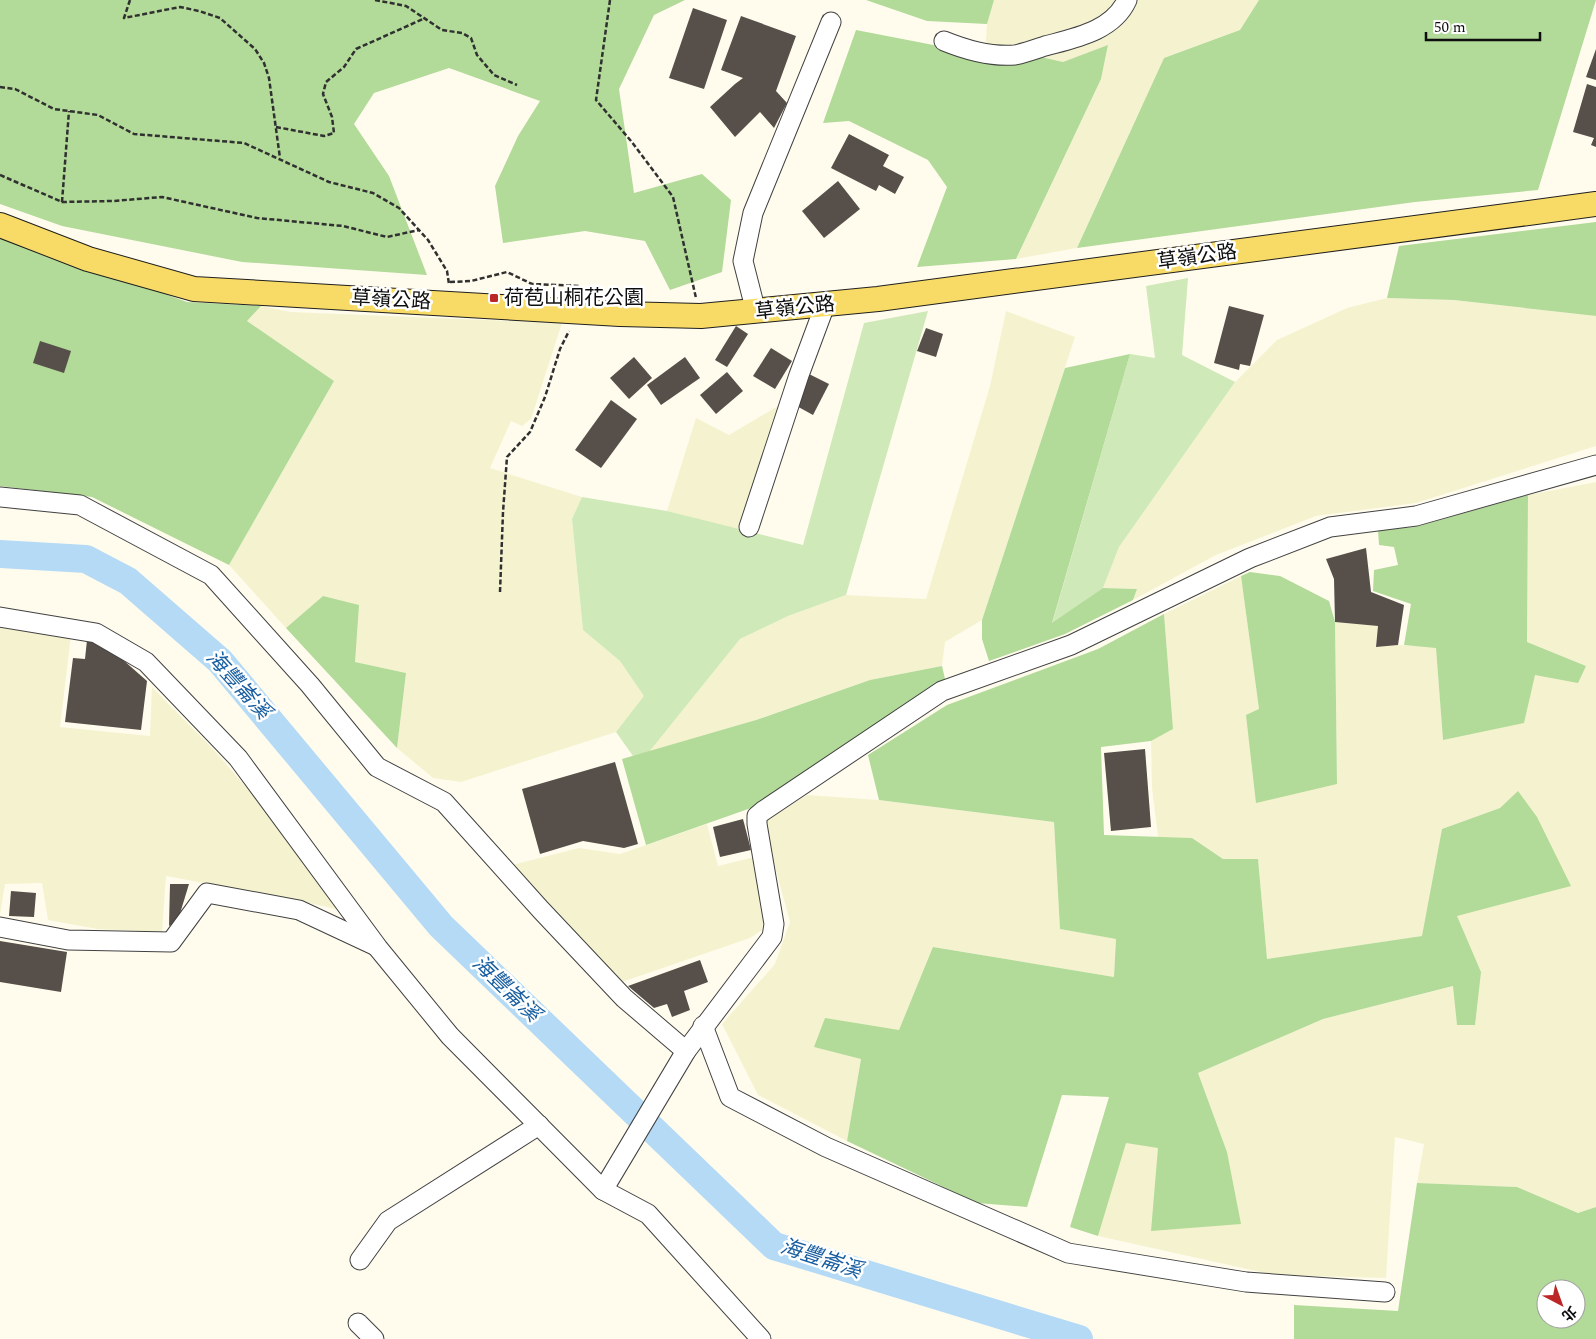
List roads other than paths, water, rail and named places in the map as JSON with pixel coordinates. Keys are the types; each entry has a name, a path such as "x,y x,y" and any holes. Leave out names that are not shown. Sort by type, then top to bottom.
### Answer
{"main road":[{"name":"草嶺公路","path":"0,225 88,259 194,289 447,292 579,312 701,316 825,304 1596,204"}],"street":[{"path":"944,41 969,51 1015,55 1078,37 1095,30 1110,22 1127,0"},
{"path":"756,312 743,261 753,213 831,22"},
{"path":"749,527 799,375 825,304"},
{"path":"603,1190 686,1051 772,937 774,924 757,816 942,691 1071,645 1250,558 1330,527 1416,516 1596,465"},
{"path":"0,497 80,505 211,575 310,686 377,767 444,802 624,998 686,1051"},
{"path":"0,617 96,633 146,662 238,758 378,948 450,1036 603,1190 648,1214 761,1339"},
{"path":"0,926 68,940 171,942 207,894 299,910 378,948"},
{"path":"703,1026 730,1097 826,1147 1068,1253 1246,1282 1385,1292"},
{"path":"360,1260 388,1221 539,1125"},
{"path":"358,1323 374,1339"}],"waterway":[{"name":"海豐崙溪","path":"0,554 86,559 128,581 220,661 441,926 774,1246 1079,1339"}],"place":[{"name":"荷苞山桐花公園","path":"494,298"}]}
